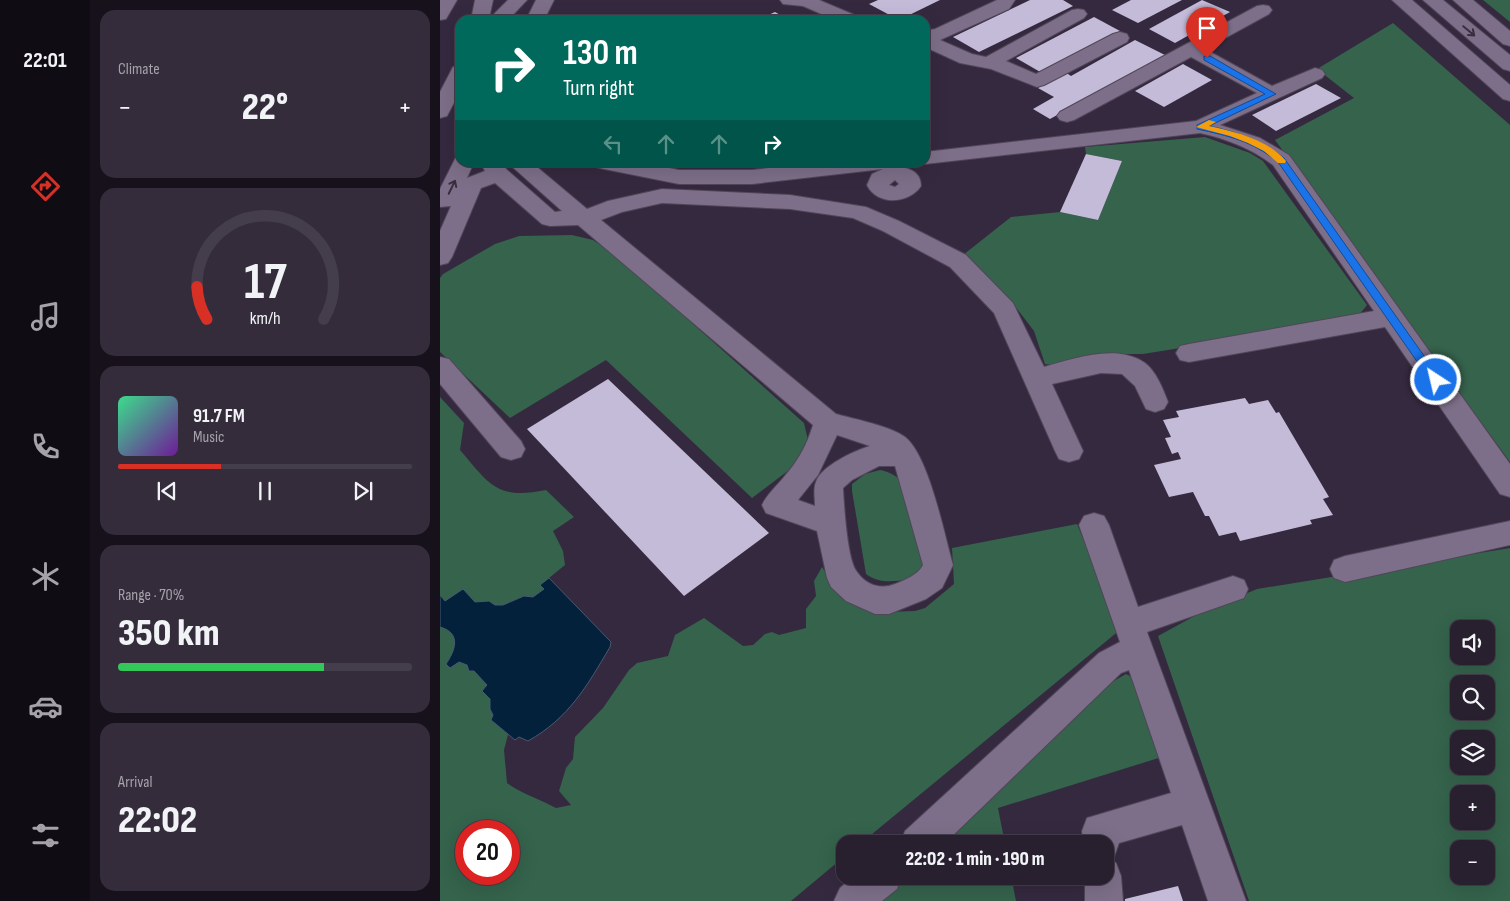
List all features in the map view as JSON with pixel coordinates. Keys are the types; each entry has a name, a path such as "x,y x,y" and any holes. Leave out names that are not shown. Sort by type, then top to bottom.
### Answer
{"street":[{"path":"440,14 448,0"},
{"path":"481,15 484,0"},
{"path":"503,15 518,0"},
{"path":"779,0 788,12 795,15"},
{"path":"789,0 806,1 839,15"},
{"path":"930,22 979,0"},
{"path":"930,37 940,34 1003,5 1006,0"},
{"path":"1401,0 1510,94"},
{"path":"1432,0 1510,65"},
{"path":"1462,0 1510,40"},
{"path":"1477,0 1510,27"},
{"path":"1067,116 1263,10 1246,1"},
{"path":"989,63 1078,14"},
{"path":"930,40 967,59 989,63 1037,81 1120,38"},
{"path":"1191,49 1272,94"},
{"path":"930,157 1200,127 1315,74"},
{"path":"440,112 455,81"},
{"path":"1200,127 1232,134 1251,141 1267,149 1281,160 1510,486"},
{"path":"440,212 462,167"},
{"path":"440,257 472,184 500,167"},
{"path":"504,167 586,218 827,422 894,444 905,455 913,476 938,565 930,579 915,590 889,600 875,600 857,592 842,578 830,523 829,484 842,472 875,455 905,455"},
{"path":"629,167 679,177 752,177 829,169 882,171"},
{"path":"586,218 616,206 662,196 790,202 858,212 891,226 958,261 1004,309 1069,451"},
{"path":"1189,353 1392,317"},
{"path":"1036,379 1095,365 1122,363 1134,368 1143,377 1155,402"},
{"path":"440,366 511,450"},
{"path":"827,422 820,448 811,463 796,484 776,505 830,523"},
{"path":"1094,526 1227,901"},
{"path":"1344,569 1510,533"},
{"path":"928,835 1110,663 1133,637 1233,589"},
{"path":"1100,835 1100,831 1193,804"},
{"path":"853,901 873,885"},
{"path":"1103,885 1104,901"}],"green space":[{"path":"1483,0 1510,0 1510,22"},
{"path":"1393,23 1510,125 1510,462 1275,140 1354,98 1317,69"},
{"path":"1205,137 1250,153 1263,161 1367,305 1355,320 1143,354 1099,354 1074,359 1055,366 1045,364 1034,331 1014,305 979,268 963,255 1011,217 1060,212 1098,220 1122,161 1086,154 1085,147"},
{"path":"572,235 593,240 616,255 804,423 810,449 797,464 752,498 606,360 510,418 440,352 440,278 443,274 495,244 519,236"},
{"path":"440,397 464,423 460,450 487,481 505,491 516,493 546,490 574,517 553,531 563,551 565,565 549,578 504,750 507,783 556,808 571,805 559,791 566,768 573,759 575,737 603,708 629,670 637,663 668,656 675,635 704,618 743,646 753,645 765,634 772,632 779,635 806,628 806,609 816,596 814,581 822,567 832,582 885,612 915,611 925,608 954,584 952,548 1077,524 1121,629 871,835 836,835 836,864 791,901 440,901"},
{"path":"880,470 893,475 904,485 922,562 922,568 909,580 881,581 866,574 852,484 865,474"},
{"path":"1510,548 1510,901 1249,901 1158,636 1200,613 1257,589"},
{"path":"1126,674 1136,679 1165,756 998,808 1003,835 951,835 1112,682"},
{"path":"887,885 1013,885 1016,901 866,901"}],"water":[{"path":"549,578 611,642 610,647 585,688 555,722 528,741 519,737 515,740 491,720 493,715 490,709 490,699 482,691 487,685 474,671 469,671 467,665 459,662 450,668 446,664 452,654 455,643 451,633 440,627 440,595 445,601 463,589 475,602 489,601 495,605 503,605 524,596 533,597 544,589 540,585"}],"building":[{"path":"878,0 940,0 909,15 890,15 869,4"},
{"path":"1030,0 1063,0 1073,6 979,52 953,37"},
{"path":"1131,0 1182,0 1138,23 1112,10"},
{"path":"1202,0 1230,12 1175,43 1149,29"},
{"path":"775,12 780,15 768,15"},
{"path":"1094,17 1120,31 1042,73 1016,58"},
{"path":"1135,40 1165,55 1050,119 1033,109 1054,97 1038,88 1065,72 1071,76"},
{"path":"1183,64 1212,80 1164,107 1135,91"},
{"path":"1316,84 1341,98 1276,131 1252,115"},
{"path":"1086,154 1122,161 1098,220 1060,212"},
{"path":"608,379 769,533 684,596 527,429"},
{"path":"1245,398 1249,404 1268,400 1276,413 1279,412 1329,497 1323,499 1333,515 1310,520 1312,524 1240,541 1236,532 1219,536 1209,516 1205,516 1193,492 1169,497 1154,465 1181,459 1178,452 1172,454 1165,438 1171,437 1163,420 1179,417 1176,411"},
{"path":"1178,886 1183,901 1125,901 1125,899"}],"slow traffic":[{"path":"1212,122 1200,127 1232,134 1251,141 1267,149 1282,161"}],"route":[{"path":"1207,58 1272,94 1200,127 1232,134 1251,141 1267,149 1281,160 1436,380"}]}
